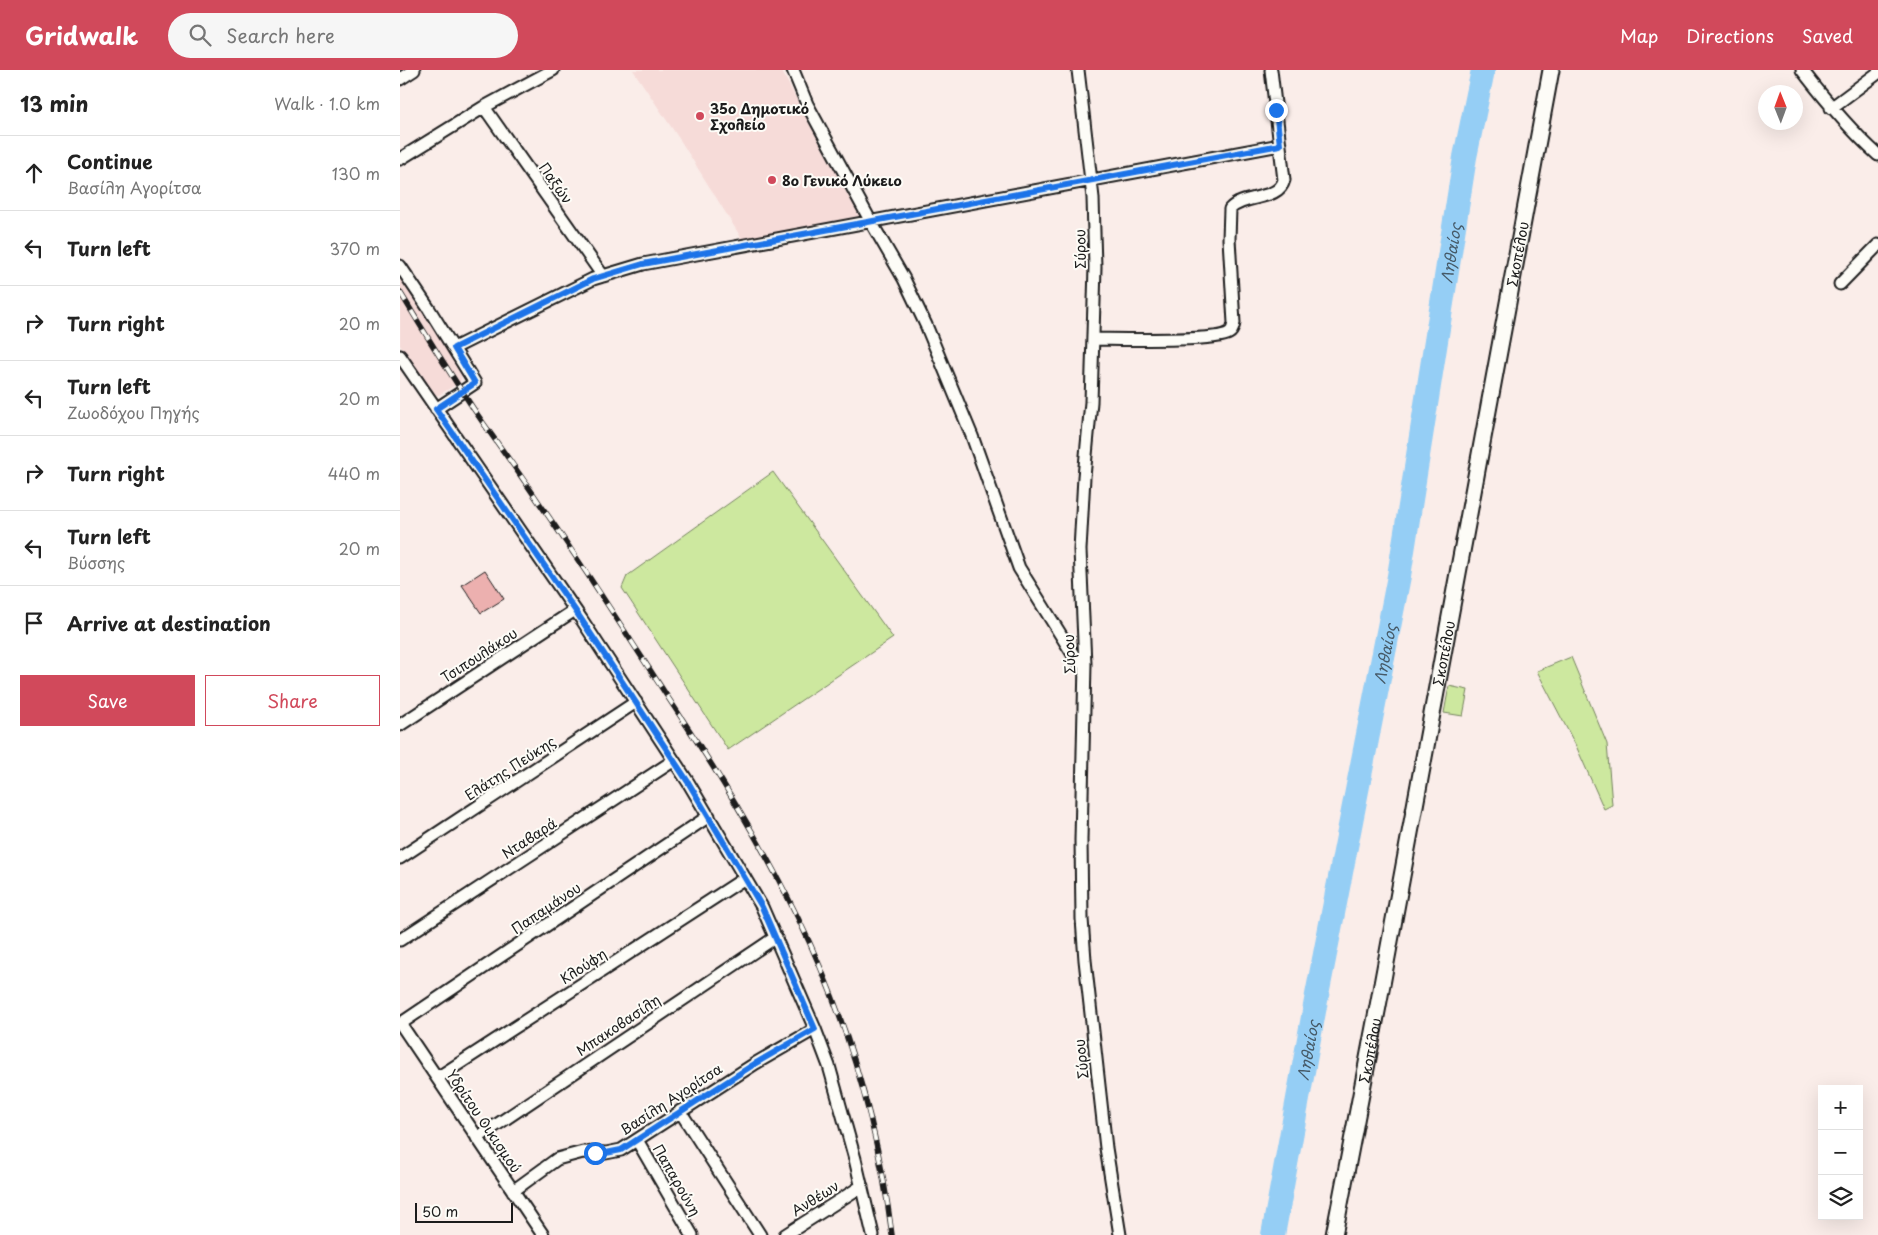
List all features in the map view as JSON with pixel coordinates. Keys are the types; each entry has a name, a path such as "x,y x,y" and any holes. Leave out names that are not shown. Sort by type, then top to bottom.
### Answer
{"main road":[{"name":"Σκοπέλου","path":"1334,1235 1551,70"}],"street":[{"path":"400,79 414,70"},
{"path":"400,160 484,107 553,70"},
{"path":"795,70 807,104 870,222 904,279 926,325 972,436 1019,568 1078,662 1085,664"},
{"name":"Σύρου","path":"1078,70 1091,182 1095,248 1094,340 1080,550 1085,664 1081,840 1082,919 1106,1148 1120,1235"},
{"path":"1094,340 1192,338 1219,336 1230,332 1234,323 1229,239 1230,210 1244,200 1274,192 1281,188 1284,175 1272,70"},
{"path":"1802,70 1831,108 1878,155"},
{"path":"1831,108 1878,73"},
{"name":"Παξών","path":"484,107 603,276"},
{"path":"454,348 603,276 643,264 1091,182 1280,145"},
{"path":"1840,284 1878,245"},
{"path":"400,266 475,383 436,409"},
{"path":"400,356 636,702 708,816 762,907 829,1066 862,1186 873,1235"},
{"name":"Τσιπουλάκου","path":"400,725 575,610"},
{"name":"Ελάτης Πεύκης","path":"400,858 636,702"},
{"name":"Νταβαρά","path":"400,940 673,761"},
{"name":"Παπαμάνου","path":"400,1024 708,816"},
{"name":"Κλούφη","path":"437,1078 745,878"},
{"name":"Μπακοβασίλη","path":"477,1138 776,937"},
{"name":"Υδρίτου Οικισμού","path":"400,1024 543,1235"},
{"name":"Βασίλη Αγορίτσα","path":"513,1191 557,1160 583,1152 606,1153 621,1150 756,1063 815,1029"},
{"path":"680,1111 760,1235"},
{"name":"Παπαρούνη","path":"637,1140 692,1235"},
{"name":"Ανθέων","path":"785,1235 862,1186"}],"shaded area":[{"name":"8ο Γενικό Λύκειο","path":"633,70 781,70 859,216 742,239 682,143"},
{"path":"400,274 462,375 460,382 439,395 434,395 430,390 400,345"}],"green space":[{"path":"773,472 893,638 728,750 622,588 627,576"},
{"path":"1571,657 1607,744 1612,805 1604,809 1577,748 1537,671"},
{"path":"1449,686 1468,690 1463,716 1444,713"}],"building":[{"path":"485,570 504,599 481,613 462,585"}],"waterway":[{"name":"Ληθαίος","path":"1273,1235 1317,995 1399,576 1465,157 1483,70"}],"railway":[{"path":"400,292 465,396 572,551 701,747 735,802 782,887 815,954 831,993 858,1072 878,1153 892,1235"}],"place":[{"name":"35ο Δημοτικό Σχολείο","path":"700,116"},
{"name":"8ο Γενικό Λύκειο","path":"772,180"}],"route":[{"path":"595,1153 621,1150 756,1063 815,1029 762,907 688,782 575,610 436,409 475,383 454,348 593,279 643,264 1091,182 1280,145 1276,110"}]}
